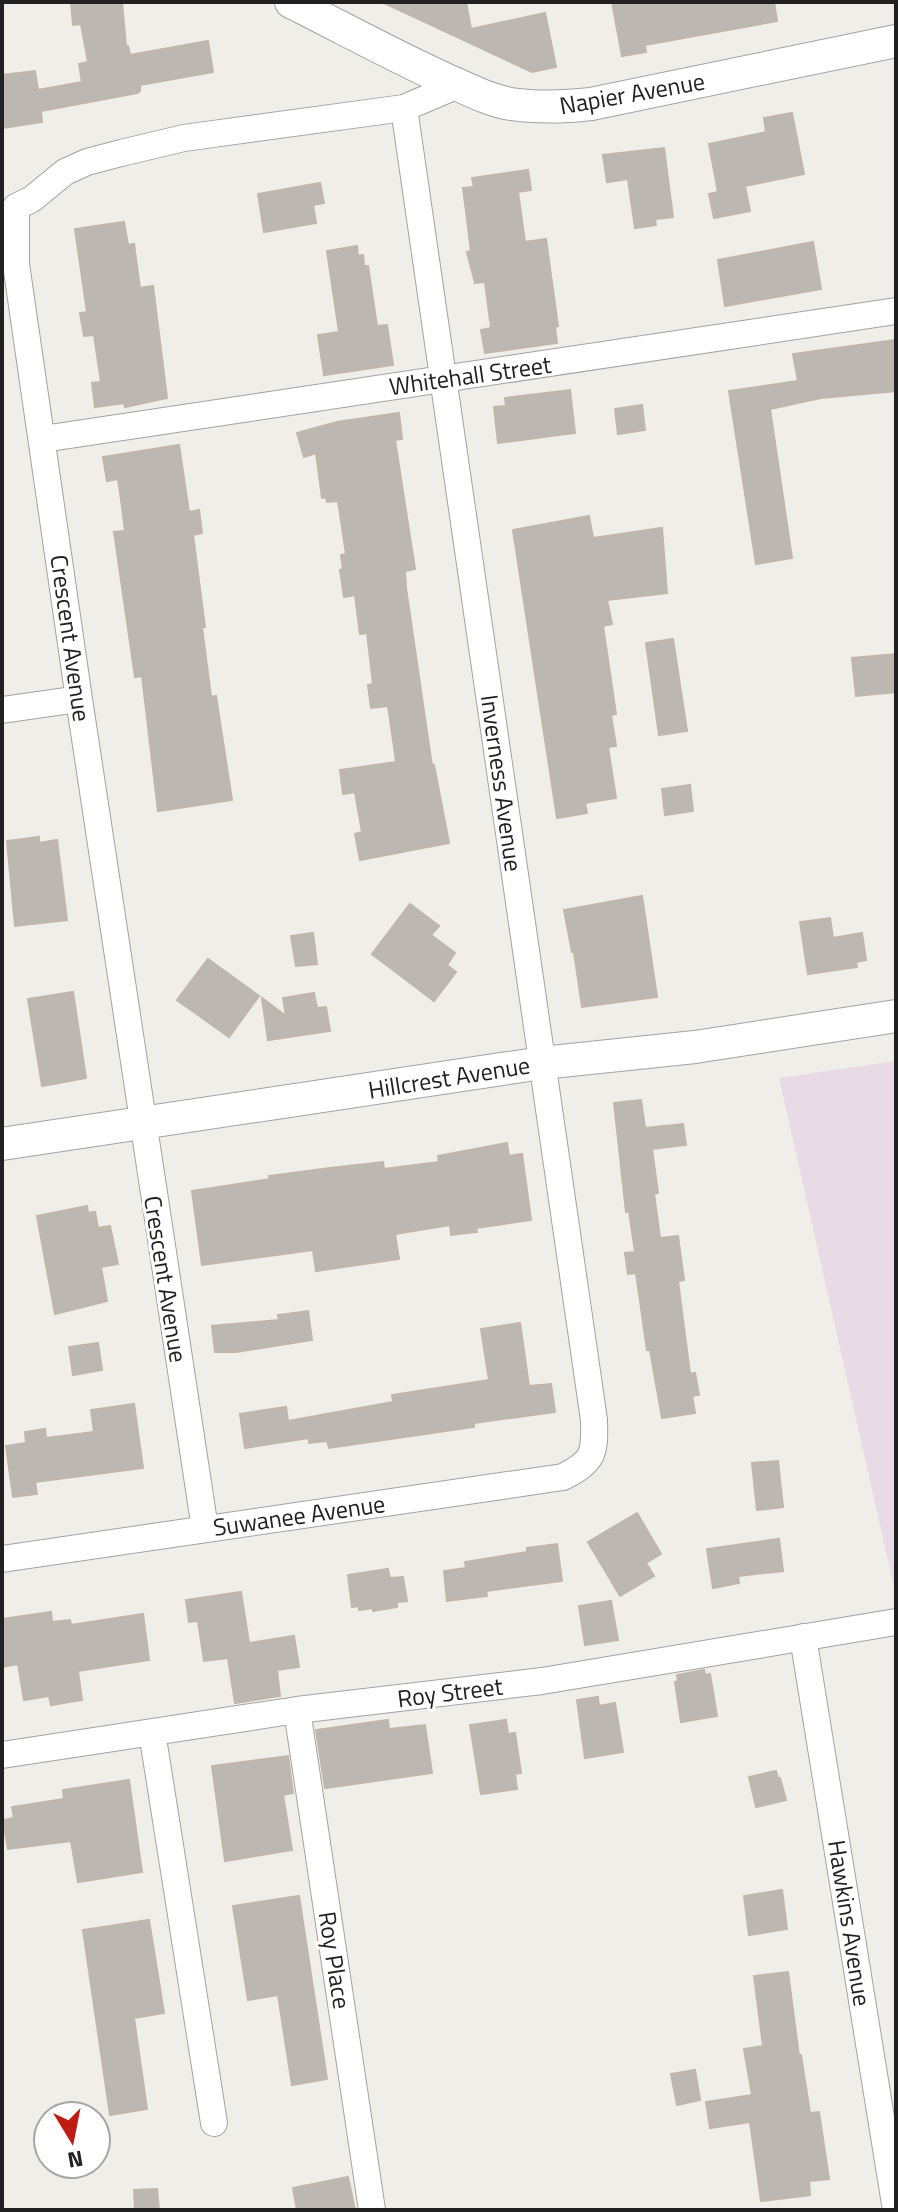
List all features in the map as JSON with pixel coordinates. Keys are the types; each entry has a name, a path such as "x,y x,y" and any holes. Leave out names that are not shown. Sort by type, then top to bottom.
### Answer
{"street":[{"name":"Napier Avenue","path":"291,2 418,67 492,99 562,107 591,104 896,41"},
{"name":"Crescent Avenue","path":"205,1529 79,699 9,203 32,199 65,172 87,162 121,153 184,138 404,108 458,85"},
{"name":"Inverness Avenue","path":"404,108 594,1420 595,1446 590,1458"},
{"name":"Whitehall Street","path":"43,439 896,311"},
{"path":"2,710 79,699"},
{"name":"Hillcrest Avenue","path":"2,1144 542,1063 695,1047 896,1016"},
{"name":"Suwanee Avenue","path":"2,1559 563,1477 580,1468 590,1458"},
{"name":"Roy Street","path":"2,1755 297,1710 542,1681 896,1622"},
{"name":"Hawkins Avenue","path":"803,1637 892,2156 896,2210"},
{"name":"Roy Place","path":"297,1710 372,2210"},
{"path":"152,1732 214,2123"}],"shaded area":[{"path":"896,1061 896,1596 779,1078"}],"building":[{"path":"71,2 122,2 126,46 130,55 208,41 213,72 140,85 137,93 41,111 42,122 2,128 2,75 35,71 38,90 82,82 79,64 88,62 81,24 73,25"},
{"path":"382,2 466,2 471,29 545,13 556,67 532,72"},
{"path":"612,2 774,2 777,21 645,45 646,52 622,56"},
{"path":"792,113 804,174 745,186 750,211 714,218 709,194 718,192 709,144 766,132 764,118"},
{"path":"664,148 673,217 655,219 656,225 635,228 628,179 607,182 603,155"},
{"path":"528,170 531,190 518,192 525,242 546,239 558,326 555,327 557,343 485,353 481,330 491,328 485,282 475,283 467,252 471,251 463,188 474,187 472,178"},
{"path":"320,183 324,203 313,205 316,223 264,232 258,194"},
{"path":"124,222 128,245 134,244 140,288 153,286 167,398 125,407 124,403 95,407 92,383 101,382 94,335 84,336 80,313 87,312 75,229"},
{"path":"813,242 821,289 725,306 718,260"},
{"path":"357,246 358,256 363,255 364,266 368,266 377,326 387,325 393,365 324,375 318,335 339,332 327,251"},
{"path":"896,340 896,391 821,398 770,409 792,558 756,564 729,391 798,381 793,354"},
{"path":"570,390 575,433 498,443 494,407 506,406 505,398"},
{"path":"642,405 645,430 618,434 615,409"},
{"path":"399,413 402,439 395,440 415,569 405,571 406,588 432,766 449,843 360,860 355,834 362,832 355,792 343,794 340,770 396,762 388,706 371,708 368,685 373,684 367,633 360,634 355,595 344,597 340,570 343,569 341,555 346,554 338,501 327,502 326,497 322,498 316,453 304,457 297,433 337,422"},
{"path":"179,445 189,512 199,510 202,533 193,535 205,627 202,627 211,697 216,696 232,800 158,811 142,676 135,677 114,532 125,531 118,479 107,481 103,457"},
{"path":"589,516 593,538 662,528 667,593 607,600 612,624 603,626 616,714 611,715 616,746 608,747 616,798 585,803 587,813 557,818 513,530"},
{"path":"673,639 687,731 659,735 646,643"},
{"path":"896,654 896,692 856,696 852,658"},
{"path":"690,785 693,811 665,815 662,789"},
{"path":"39,837 39,843 57,840 67,920 15,926 7,841"},
{"path":"642,896 657,997 582,1007 564,910"},
{"path":"410,904 439,926 431,935 455,953 447,965 456,972 434,1001 372,954"},
{"path":"830,918 833,938 862,933 866,960 856,962 857,967 808,974 800,922"},
{"path":"313,933 317,964 296,966 291,936"},
{"path":"208,959 259,996 229,1037 177,1000"},
{"path":"73,992 86,1078 42,1086 28,999"},
{"path":"314,993 317,1008 326,1007 330,1031 268,1040 262,998 286,1016 283,998"},
{"path":"641,1100 645,1128 683,1124 686,1145 652,1149 658,1193 654,1194 660,1238 678,1236 684,1280 678,1281 690,1374 695,1373 699,1395 692,1396 695,1413 662,1418 650,1350 647,1350 636,1273 628,1274 625,1253 635,1252 629,1211 626,1212 614,1103"},
{"path":"507,1143 509,1156 522,1154 531,1220 451,1235 450,1225 395,1234 399,1259 316,1271 313,1250 202,1265 192,1191 330,1168 383,1162 384,1169 439,1162 438,1156"},
{"path":"87,1206 88,1213 95,1212 98,1228 110,1226 118,1264 101,1267 107,1301 55,1314 37,1216"},
{"path":"308,1311 312,1340 236,1352 215,1352 212,1326 279,1320 278,1315"},
{"path":"520,1323 529,1386 551,1384 555,1412 329,1448 327,1441 309,1443 309,1438 245,1448 240,1414 286,1407 288,1421 393,1402 392,1395 489,1380 481,1329"},
{"path":"98,1343 102,1370 73,1375 69,1347"},
{"path":"134,1404 143,1468 35,1482 37,1494 13,1497 6,1446 26,1443 25,1432 45,1429 46,1438 94,1432 91,1410"},
{"path":"778,1461 783,1507 757,1510 752,1463"},
{"path":"637,1513 661,1554 646,1563 654,1576 620,1596 588,1542"},
{"path":"779,1539 783,1571 738,1576 739,1583 713,1588 707,1549"},
{"path":"557,1544 562,1581 486,1591 487,1596 447,1601 444,1571 466,1568 465,1562"},
{"path":"388,1569 390,1578 403,1577 407,1601 397,1602 397,1607 373,1611 373,1608 359,1610 359,1606 352,1607 348,1575"},
{"path":"241,1592 249,1643 294,1636 299,1667 277,1670 280,1696 235,1703 228,1658 204,1661 198,1621 189,1622 186,1600"},
{"path":"611,1601 618,1640 585,1645 579,1606"},
{"path":"51,1612 52,1622 70,1620 71,1625 143,1614 149,1660 78,1671 82,1700 51,1705 49,1696 24,1700 18,1664 2,1667 2,1619"},
{"path":"704,1670 705,1675 710,1674 717,1716 681,1722 675,1682 678,1681 677,1675"},
{"path":"598,1697 599,1706 615,1703 623,1752 585,1758 577,1700"},
{"path":"388,1720 389,1729 425,1725 432,1773 325,1788 316,1730"},
{"path":"506,1720 508,1734 515,1733 521,1773 515,1774 517,1789 481,1794 470,1725"},
{"path":"288,1756 293,1793 283,1795 292,1850 225,1861 212,1766"},
{"path":"776,1771 786,1800 756,1807 749,1777"},
{"path":"129,1780 142,1872 78,1882 71,1841 8,1849 3,1820 14,1818 12,1807 64,1799 63,1790"},
{"path":"782,1890 787,1929 749,1935 744,1896"},
{"path":"299,1896 327,2079 292,2085 278,1995 248,2000 233,1906"},
{"path":"149,1920 164,2013 134,2018 147,2109 112,2115 83,1930"},
{"path":"788,1972 810,2113 819,2112 829,2179 809,2181 810,2195 761,2201 750,2122 710,2128 706,2102 752,2095 744,2049 763,2046 754,1976"},
{"path":"695,2070 700,2100 677,2105 671,2074"},
{"path":"348,2177 355,2210 297,2210 293,2188"},
{"path":"157,2189 159,2210 135,2210 134,2190"}]}
